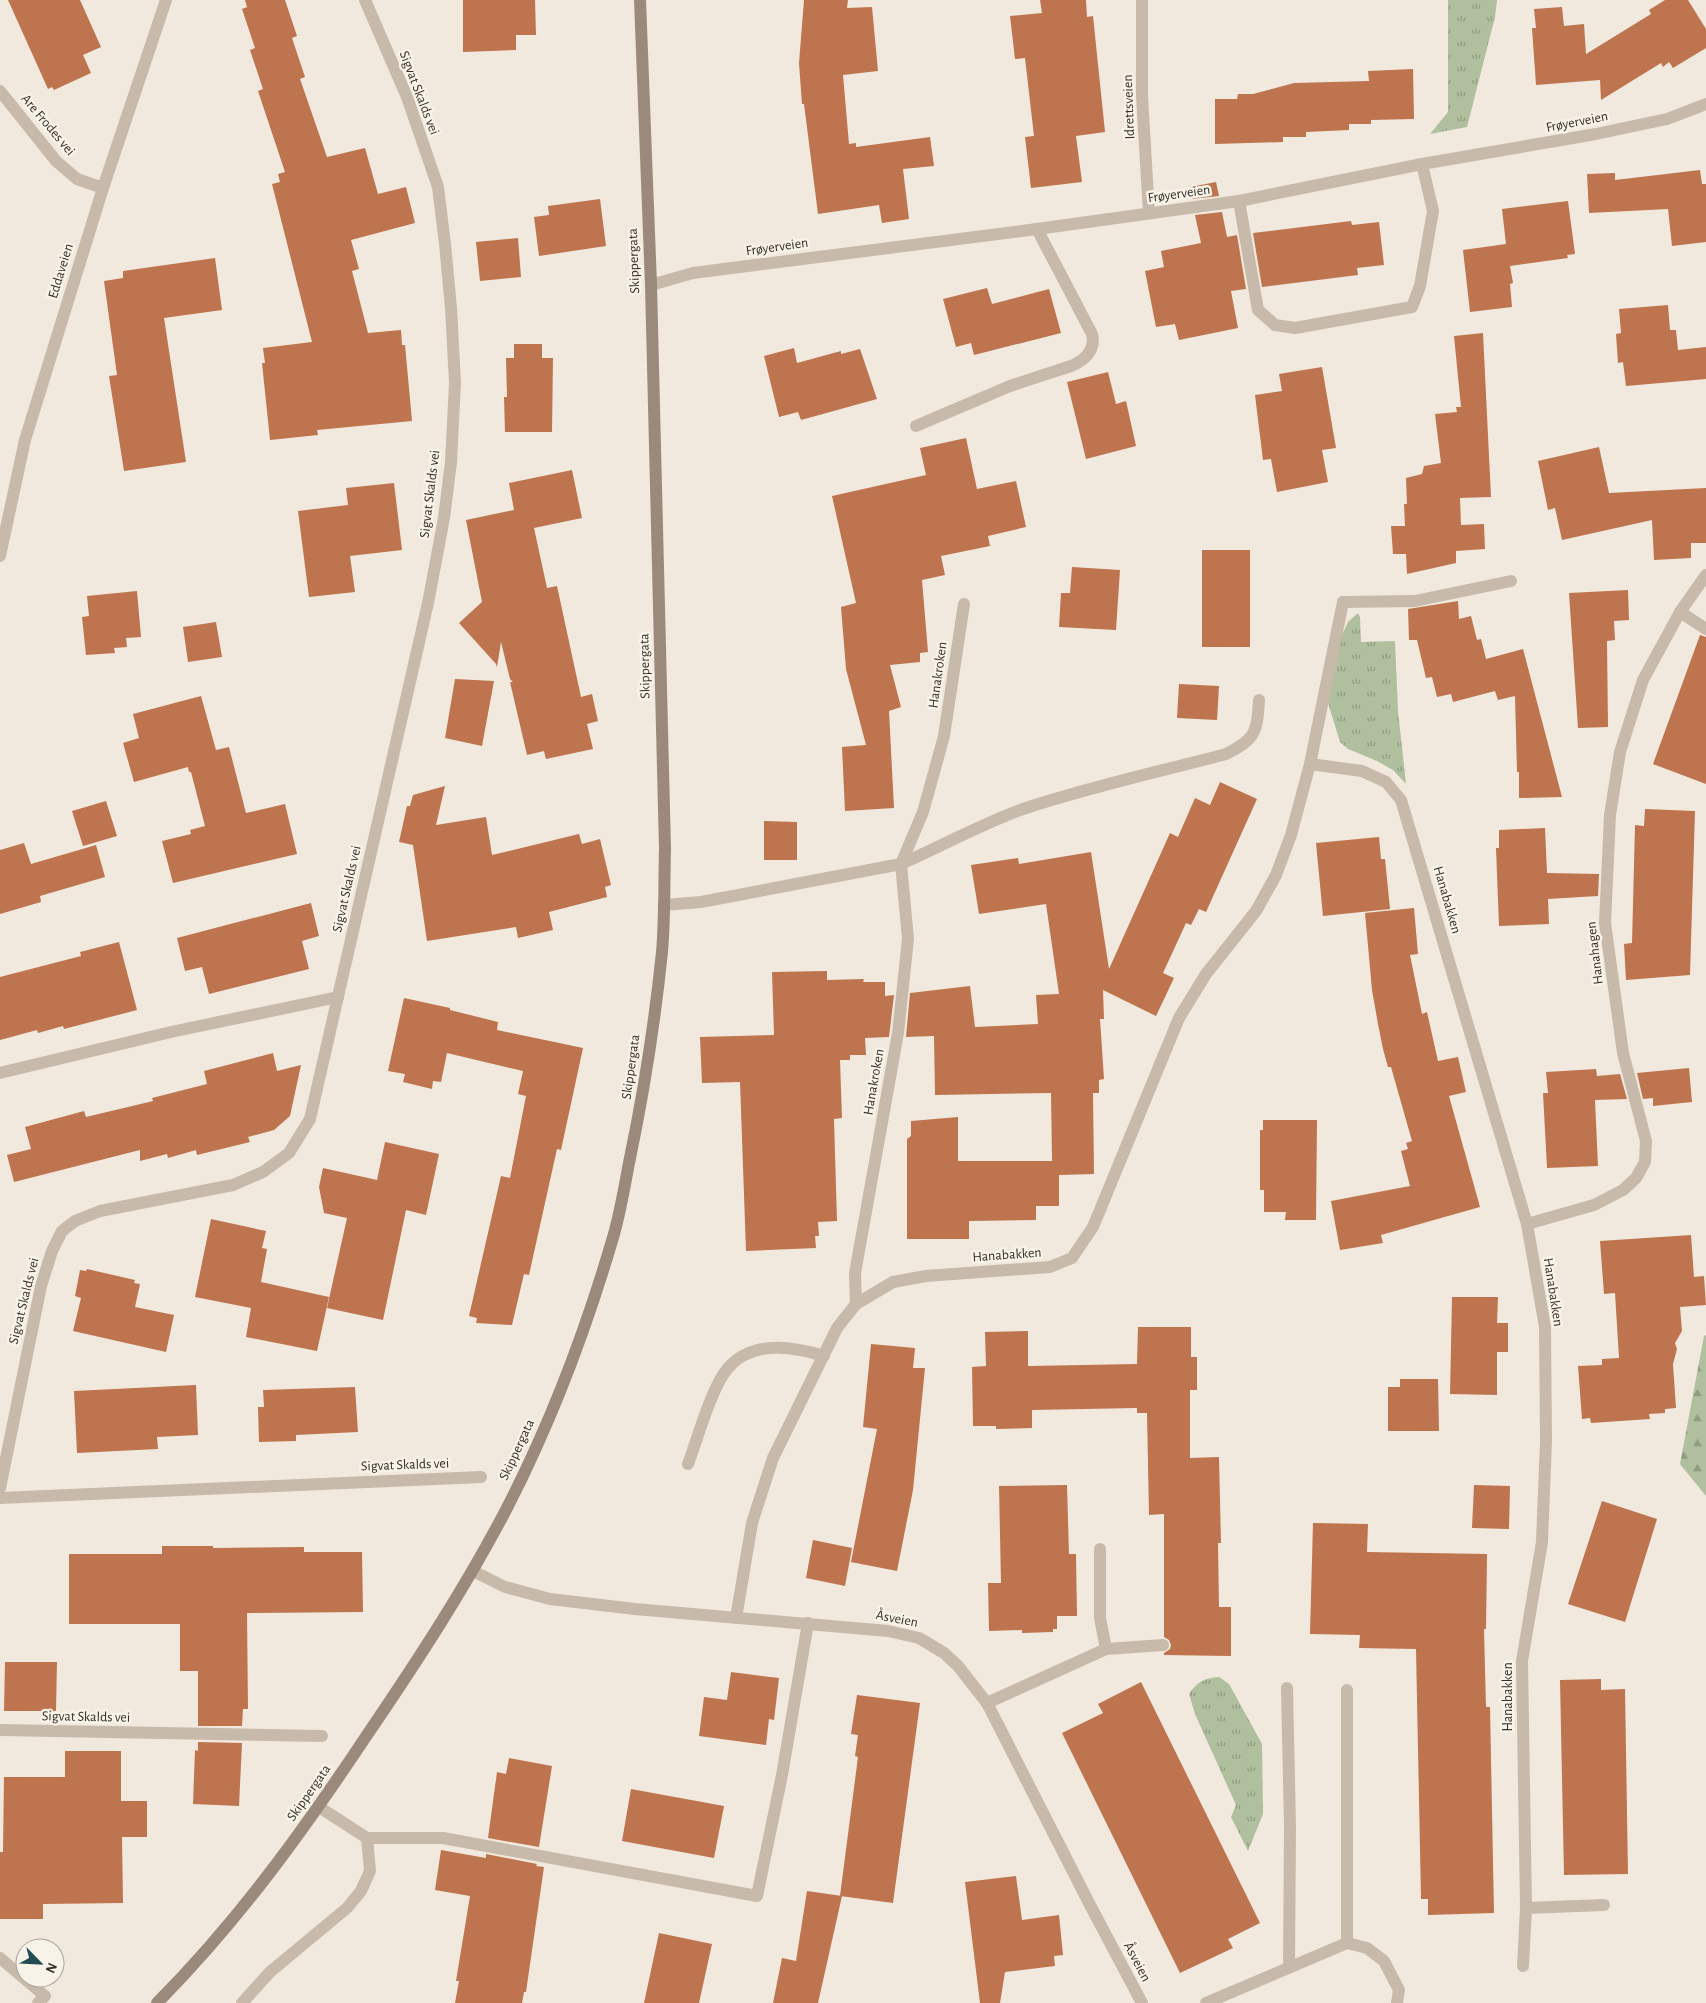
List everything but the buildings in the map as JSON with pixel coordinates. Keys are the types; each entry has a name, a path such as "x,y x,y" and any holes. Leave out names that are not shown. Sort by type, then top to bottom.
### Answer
{"main road":[{"name":"Skippergata","path":"156,2003 196,1964 252,1898 319,1807 395,1694 473,1571 509,1504 545,1426 582,1330 614,1232 641,1107 662,953 664,905 665,848 650,285 640,0"}],"street":[{"name":"Eddaveien","path":"0,556 25,440 103,188 166,0"},
{"name":"Sigvat Skalds vei","path":"0,1488 41,1286 52,1251 62,1231 75,1221 100,1211 233,1186 263,1172 289,1152 310,1120 428,603 444,518 451,462 455,383 451,308 438,187 407,97 365,0"},
{"name":"Idrettsveien","path":"1142,0 1142,96 1149,213"},
{"name":"Are Frodes vei","path":"0,91 56,161 78,179 103,188"},
{"name":"Frøyerveien","path":"650,285 693,273 1239,201 1422,164 1667,119 1706,104"},
{"path":"1239,201 1258,310 1275,325 1295,328 1412,307 1420,286 1433,211 1422,164"},
{"path":"916,426 1010,386 1071,366 1080,362 1091,352 1094,340 1092,334 1037,229"},
{"name":"Hanahagen","path":"1527,1224 1594,1205 1608,1198 1623,1190 1636,1178 1644,1162 1646,1141 1623,1053 1604,923 1610,815 1620,752 1643,680 1680,612 1706,575"},
{"name":"Hanabakken","path":"736,1618 752,1523 773,1458 838,1328 856,1304 893,1282 926,1276 1050,1267 1072,1258 1093,1228 1179,1018 1206,974 1256,911 1276,875 1291,834 1310,764 1343,602 1414,601 1511,581"},
{"name":"Hanakroken","path":"856,1304 855,1273 898,1033 908,939 902,864 923,812 944,736 964,604"},
{"path":"1680,612 1706,629"},
{"path":"664,905 701,902 902,864 967,832 1022,810 1226,754 1242,746 1254,733 1258,726 1259,700"},
{"name":"Hanabakken","path":"1310,764 1362,771 1386,782 1401,800 1527,1224 1544,1327 1546,1441 1542,1542 1522,1660 1526,1908 1523,1966"},
{"path":"0,1073 171,1032 338,997"},
{"path":"688,1464 718,1384 728,1368 745,1355 766,1347 801,1348 824,1356"},
{"name":"Sigvat Skalds vei","path":"0,1498 481,1477"},
{"path":"1100,1549 1100,1618 1106,1648"},
{"name":"Åsveien","path":"473,1571 505,1587 550,1599 888,1631 919,1638 944,1653 958,1666 987,1704 1142,2003"},
{"path":"319,1807 366,1838 443,1838 756,1896 782,1775 808,1623"},
{"path":"987,1704 1106,1648 1163,1645"},
{"path":"1287,1688 1290,1826 1289,1967"},
{"path":"1347,1690 1347,1943"},
{"name":"Sigvat Skalds vei","path":"0,1730 322,1736"},
{"path":"242,2003 270,1972 347,1908 361,1891 370,1871 366,1838"},
{"path":"1526,1908 1604,1905"},
{"path":"1206,2003 1347,1943 1367,1948 1384,1961 1399,1990 1397,2003"},
{"path":"0,1958 45,1996 38,2003"}],"green space":[{"path":"1448,0 1497,0 1495,17 1467,127 1430,134 1448,112"},
{"path":"1358,613 1360,617 1361,642 1395,641 1398,711 1406,784 1393,770 1348,749 1340,742 1328,703 1341,637 1348,622"},
{"path":"1706,1335 1706,1496 1680,1464 1704,1336"},
{"path":"1219,1677 1229,1684 1262,1744 1263,1814 1248,1851 1231,1817 1236,1805 1195,1714 1189,1694 1201,1681"}]}
